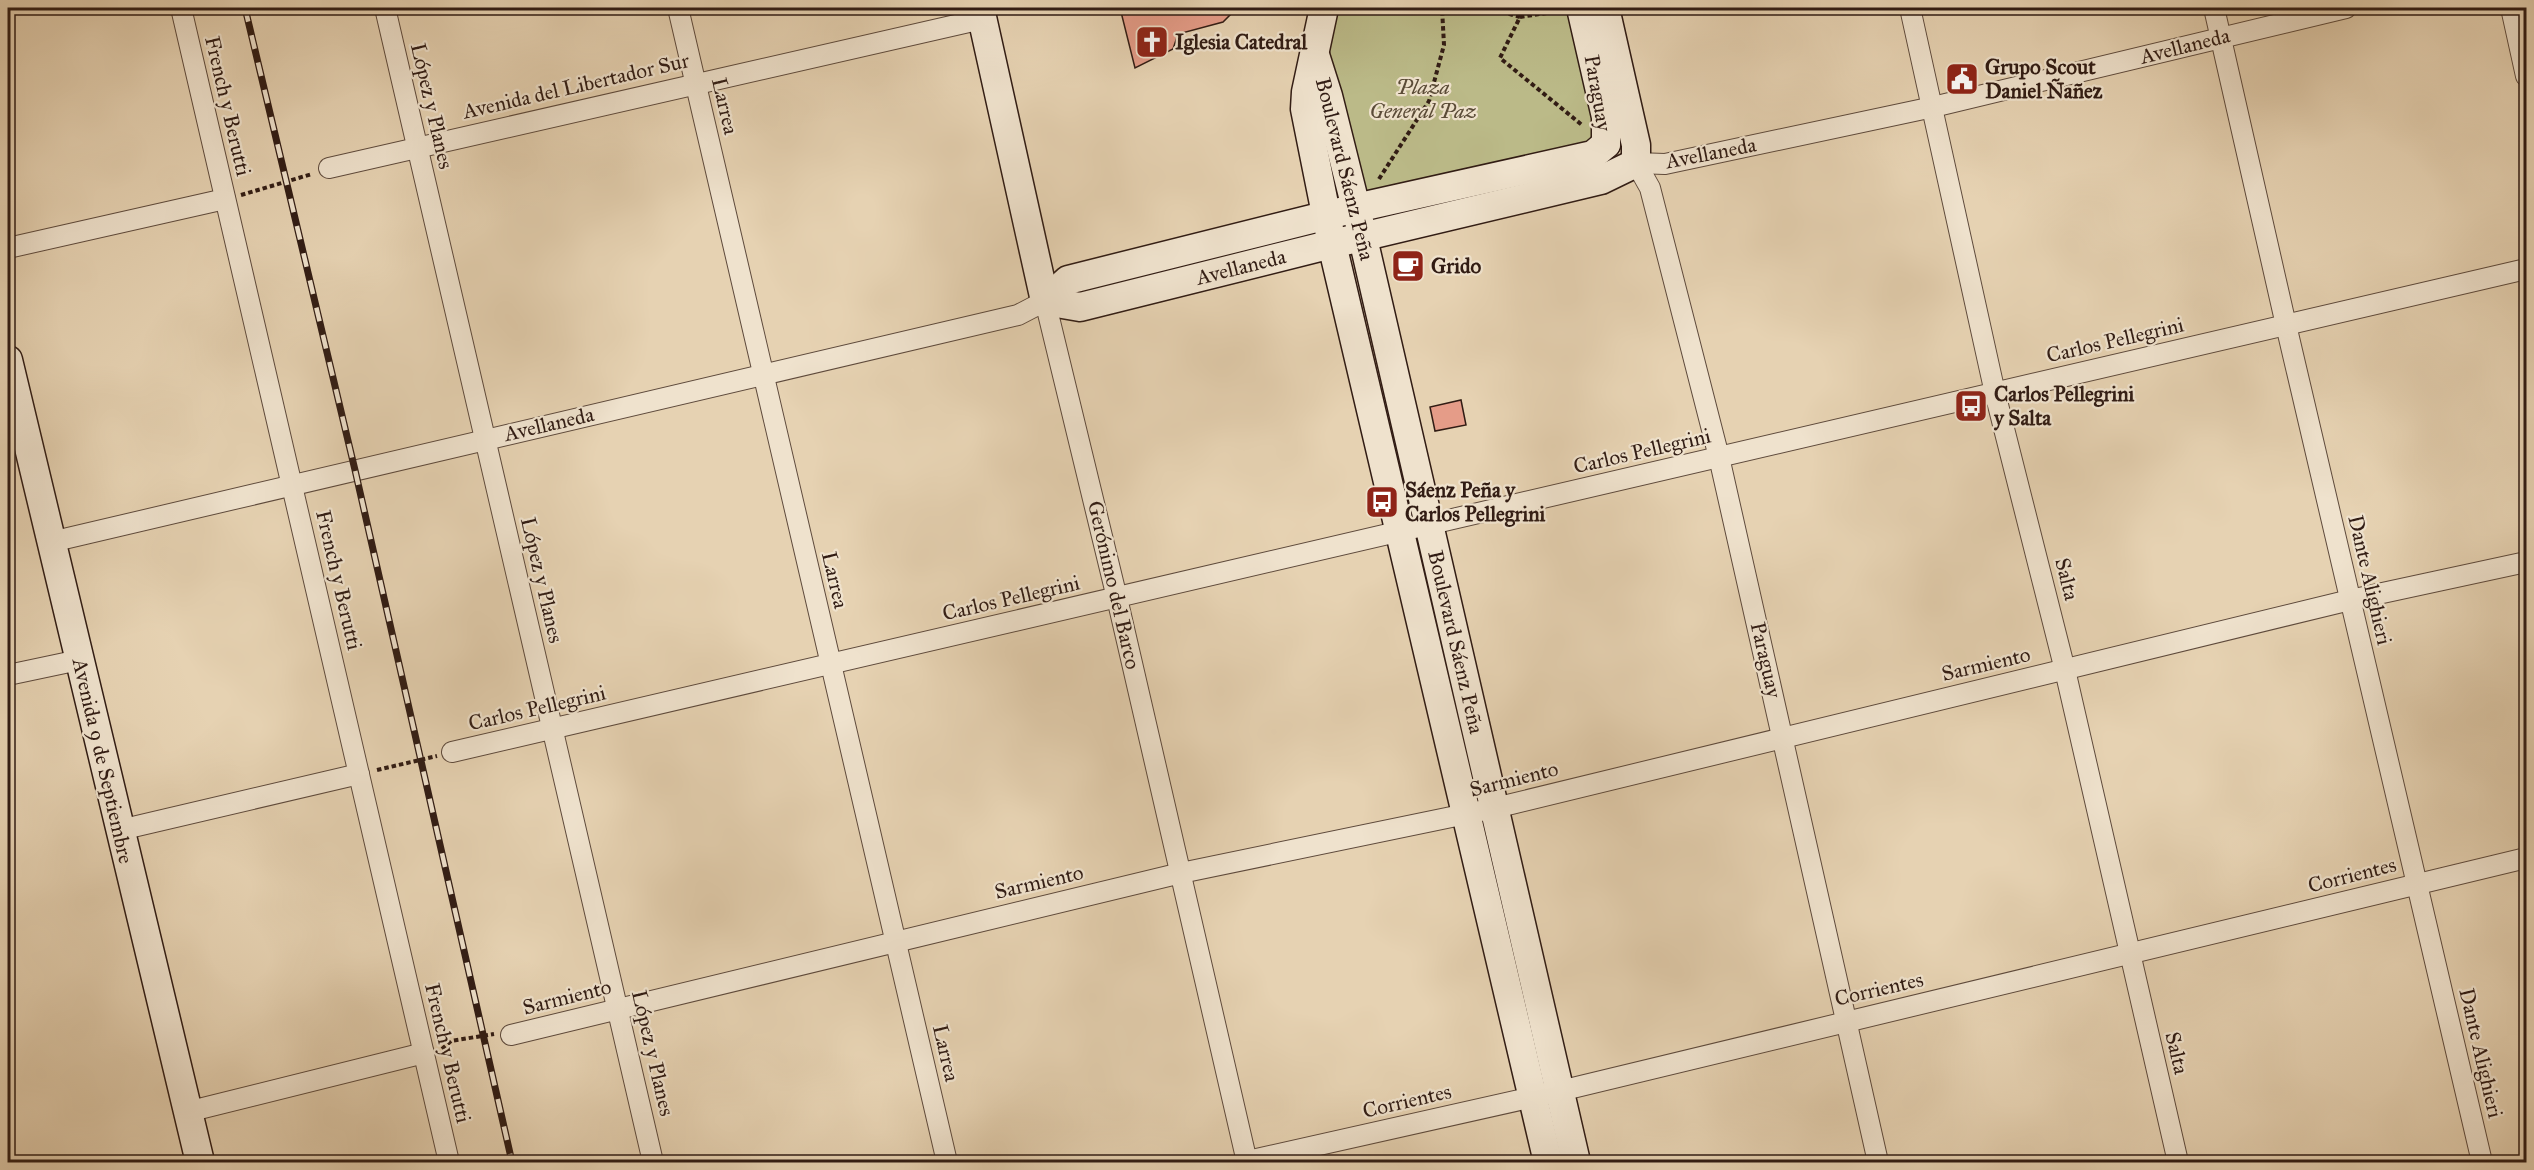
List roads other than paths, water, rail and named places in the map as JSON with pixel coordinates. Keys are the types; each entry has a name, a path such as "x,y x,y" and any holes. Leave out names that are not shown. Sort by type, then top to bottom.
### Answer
{"main road":[{"name":"Boulevard Sáenz Peña","path":"1324,8 1306,92 1305,109 1332,244 1548,1162"},
{"name":"Paraguay","path":"1605,8 1636,145 1636,163"},
{"name":"Paraguay","path":"1572,9 1606,117 1606,144 1636,163"},
{"name":"Gerónimo del Barco","path":"981,13 1045,301"},
{"name":"Boulevard Sáenz Peña","path":"1315,53 1356,208 1576,1162"},
{"name":"Avellaneda","path":"1045,301 1068,280 1356,208 1593,155 1606,144"},
{"name":"Avellaneda","path":"1045,301 1080,307 1601,180 1636,163"},
{"name":"Avenida 9 de Septiembre","path":"8,360 200,1162"}],"street":[{"name":"French y Berutti","path":"181,8 449,1162"},
{"name":"López y Planes","path":"385,8 653,1162"},
{"name":"Larrea","path":"678,8 946,1162"},
{"name":"Salta","path":"1910,8 1995,393 2065,670 2178,1162"},
{"name":"Dante Alighieri","path":"2214,8 2482,1162"},
{"name":"Avellaneda","path":"1636,163 1665,164 1933,107 2346,8"},
{"path":"2511,8 2526,76"},
{"name":"Avenida del Libertador Sur","path":"330,168 696,84 981,13"},
{"name":"Paraguay","path":"1636,163 1650,188 1719,457 1784,736 1845,1021 1878,1162"},
{"path":"8,248 225,199"},
{"name":"Carlos Pellegrini","path":"452,752 2526,269"},
{"name":"Avellaneda","path":"51,542 1018,315 1045,301"},
{"name":"Gerónimo del Barco","path":"1045,301 1181,873 1245,1162"},
{"name":"Sarmiento","path":"511,1035 1181,873 1467,815 2350,600 2526,562"},
{"path":"8,675 79,660"},
{"path":"120,830 359,774"},
{"name":"Corrientes","path":"1245,1162 1560,1091 2526,858"},
{"path":"187,1112 424,1053"}],"railway":[{"path":"245,8 355,470 512,1162"}],"place":[{"name":"Iglesia Catedral","path":"1152,42"},
{"name":"Grupo Scout Daniel Ñañez","path":"1962,79"},
{"name":"Grido","path":"1408,266"},
{"name":"Carlos Pellegrini y Salta","path":"1971,406"},
{"name":"Sáenz Peña y Carlos Pellegrini","path":"1382,502"}],"park label":[{"name":"Plaza General Paz","path":"1423,99"}]}
